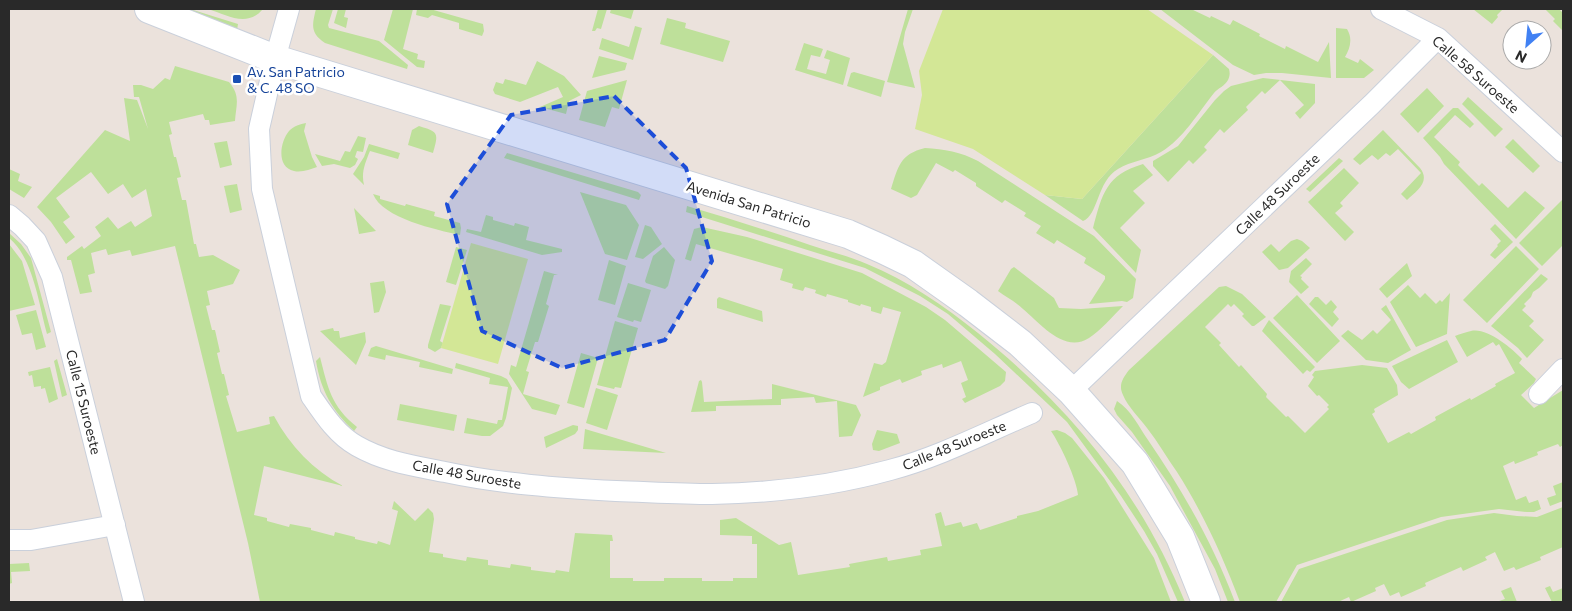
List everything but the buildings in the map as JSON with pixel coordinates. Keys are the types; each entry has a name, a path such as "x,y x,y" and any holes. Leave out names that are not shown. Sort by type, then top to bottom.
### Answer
{"street":[{"name":"Avenida San Patricio","path":"149,9 275,59 854,237 913,264 1020,343 1071,391 1135,463 1180,538 1206,602"},
{"name":"Calle 48 Suroeste","path":"289,9 259,129 262,189 311,396 331,425 356,446 385,459 462,475 517,483 678,494 714,494 786,490 889,470 925,460 1032,413"},
{"name":"Calle 58 Suroeste","path":"1381,9 1438,38 1563,152"},
{"name":"Calle 48 Suroeste","path":"1071,391 1372,104 1438,38"},
{"name":"Calle 15 Suroeste","path":"9,215 36,241 52,277 134,602"},
{"path":"1539,394 1563,370"},
{"path":"9,540 31,540 115,525"}],"highlighted area":[{"path":"614,96 686,168 712,261 665,340 562,368 482,331 447,204 511,115"}],"green space":[{"path":"173,9 190,9 238,24 237,30"},
{"path":"208,9 263,9 257,15 244,19 230,17"},
{"path":"316,9 333,9 328,25 329,28 379,41 408,65 407,69 325,43 317,36 313,28"},
{"path":"338,9 346,9 344,17 348,18 346,28 334,23"},
{"path":"393,9 413,9 403,49 418,54 417,59 425,61 424,68 417,67 384,40"},
{"path":"417,9 430,9 483,24 484,31 482,36 459,29 459,23 432,15 428,18 416,15"},
{"path":"598,9 607,9 601,29 597,28 595,31 592,31"},
{"path":"611,9 634,9 631,19 610,13"},
{"path":"908,9 913,9 903,44 915,88 887,82"},
{"path":"943,9 1147,9 1213,55 1082,199 1045,195 973,149 915,129 922,95 919,71"},
{"path":"1160,9 1191,9 1230,25 1233,20 1285,49 1286,46 1318,62 1329,42 1331,78 1282,73 1254,75 1233,65"},
{"path":"1473,9 1503,9 1492,24"},
{"path":"1545,9 1559,9 1563,13 1563,31 1553,21 1555,19"},
{"path":"667,18 686,23 685,28 730,41 723,62 660,44"},
{"path":"635,26 642,28 633,60 599,49 602,38 629,47"},
{"path":"1336,28 1347,29 1350,36 1350,43 1345,57 1358,63 1360,59 1374,70 1364,78 1336,78"},
{"path":"804,43 823,49 820,57 811,55 807,69 826,74 830,60 824,58 827,50 850,58 843,85 795,70"},
{"path":"1213,55 1229,69 1227,82 1214,93 1183,133 1169,147 1156,155 1123,166 1111,174 1088,218 1083,221 1045,195 1082,199"},
{"path":"599,56 627,63 625,70 592,78"},
{"path":"537,61 564,76 581,95 569,101 566,114 540,107 563,97 558,87 520,102 495,94 493,90 496,82 503,84 505,79 526,85"},
{"path":"175,66 229,82 236,96 235,121 210,125 209,120 205,120 203,114 169,122 172,134 169,135 181,177 177,178 182,200 186,200 194,244 196,244 199,257 213,255 240,270 233,284 207,291 210,305 206,306 212,330 215,330 220,352 217,353 229,395 226,396 237,432 270,424 269,417 274,416 287,437 303,456 322,473 343,486 264,466 254,515 289,527 290,524 311,528 311,530 334,536 335,532 355,537 355,539 377,544 378,541 390,545 398,511 392,509 394,501 415,521 428,508 433,513 434,519 429,552 443,554 443,557 466,561 467,557 488,560 488,565 510,568 511,564 531,567 531,570 555,573 556,570 569,572 575,533 612,535 613,541 610,541 610,578 633,578 633,581 664,581 664,578 702,578 702,581 733,581 733,578 757,578 757,544 752,544 752,536 720,535 720,520 736,518 779,545 791,542 798,575 850,567 849,564 887,557 888,561 921,555 920,550 942,546 935,514 941,512 945,526 961,522 963,527 977,523 980,530 1017,518 1017,516 1038,511 1078,495 1068,462 1051,431 1057,430 1072,438 1104,478 1154,558 1171,602 260,602 248,543 175,246 132,256 130,250 108,255 106,249 91,253 95,273 88,275 92,292 80,294 71,260 67,260 67,257 82,246 84,249 101,236 95,227 108,217 118,229 131,221 135,227 152,216 146,189 132,198 123,184 108,194 91,172 56,198 70,217 63,222 75,237 66,244 51,222 37,207 105,130 130,141 124,98 137,100 148,129 139,97 134,97 133,85 141,85 153,89 165,78 170,80"},
{"path":"854,72 885,81 881,97 847,86 851,73"},
{"path":"1263,78 1315,84 1315,103 1300,119 1295,113 1304,105 1280,80 1265,94 1262,91 1246,107 1248,110 1224,133 1220,129 1204,147 1207,150 1193,164 1189,160 1168,182 1153,166 1153,161 1178,146 1224,91 1231,86"},
{"path":"627,80 619,109 612,107 605,127 579,120 587,91"},
{"path":"1427,88 1444,106 1418,133 1400,114"},
{"path":"1468,97 1503,129 1495,137 1462,104"},
{"path":"1453,108 1458,108 1474,124 1470,128 1455,115 1434,137 1460,162 1458,165 1479,186 1482,183 1508,208 1525,191 1545,208 1516,239 1444,164 1423,138"},
{"path":"306,123 304,131 317,167 303,171 294,171 284,165 281,154 283,141 289,131 297,125"},
{"path":"419,126 435,134 436,141 433,153 408,145 412,130"},
{"path":"1383,130 1423,173 1424,178 1421,186 1407,200 1401,194 1421,173 1398,149 1390,156 1386,153 1378,160 1372,155 1360,165 1353,159"},
{"path":"358,136 366,138 363,152 357,151 355,157 358,159 355,165 350,168 334,164 322,166 315,154 340,161 345,151 350,152"},
{"path":"1513,139 1540,166 1533,173 1505,147"},
{"path":"227,141 232,165 220,168 214,143"},
{"path":"369,144 400,153 398,159 370,151 363,172 364,185 353,174 364,157"},
{"path":"925,148 965,155 978,161 1094,236 1136,279 1133,298 1127,302 1089,304 1105,276 1084,263 1086,258 1057,240 1054,244 1036,233 1041,226 1024,216 1026,213 1005,200 1002,203 955,170 953,172 936,163 917,195 911,198 891,189 901,162 910,154"},
{"path":"507,153 638,192 641,195 639,200 504,158"},
{"path":"1339,158 1343,161 1310,192 1306,189"},
{"path":"1143,164 1153,175 1133,191 1145,203 1120,228 1141,250 1136,273 1093,228 1099,205 1113,180 1121,174"},
{"path":"1344,168 1359,183 1340,203 1343,206 1335,213 1354,232 1345,241 1308,202"},
{"path":"9,169 20,174 18,181 32,187 24,198 9,189"},
{"path":"237,184 242,210 230,213 224,186"},
{"path":"580,192 626,205 639,225 627,260 605,254"},
{"path":"373,194 380,196 380,199 435,212 434,216 460,223 460,235 411,222 398,216 387,210 378,202"},
{"path":"1563,199 1563,245 1542,266 1519,243"},
{"path":"687,206 846,256 882,270 925,294 978,333 1043,391 1100,454 1147,524 1185,602 1178,602 1157,554 1144,531 1067,422 995,354 948,314 920,296 865,268 686,212"},
{"path":"354,208 376,231 359,234"},
{"path":"486,215 493,217 493,220 514,226 515,223 529,227 526,240 562,249 562,252 542,255 466,232 467,229 481,232"},
{"path":"1495,224 1513,242 1495,259 1490,255 1501,241 1490,229"},
{"path":"645,225 651,227 662,244 643,259 635,257"},
{"path":"702,227 747,237 862,273 926,307 945,320 1006,372 1005,381 1000,386 965,403 962,399 966,397 961,383 968,380 961,361 943,368 942,364 921,371 922,375 902,383 900,379 880,387 880,390 863,397 874,363 882,365 886,362 901,312 883,307 881,314 871,311 871,307 861,304 860,306 848,302 848,300 827,294 826,297 815,293 816,290 805,287 803,291 792,288 793,284 780,280 783,269 696,244 691,261 685,259 694,229"},
{"path":"9,233 21,244 31,258 51,332 47,334 34,282 24,257 9,238"},
{"path":"1297,239 1310,248 1288,268 1279,270 1262,252 1271,244 1279,252 1291,241"},
{"path":"471,243 528,259 498,364 441,348"},
{"path":"9,244 22,261 35,305 9,311"},
{"path":"1516,246 1539,269 1487,323 1463,300"},
{"path":"456,247 467,250 456,285 446,282"},
{"path":"664,247 675,260 668,286 665,289 645,281 653,256"},
{"path":"1306,258 1312,264 1300,276 1309,287 1301,294 1289,282 1291,271"},
{"path":"609,260 626,266 615,305 598,300"},
{"path":"1407,263 1412,276 1387,298 1379,289"},
{"path":"1014,267 1054,298 1059,308 1081,309 1123,306 1089,338 1080,342 1062,340 1045,329 1020,306 998,291"},
{"path":"544,271 558,275 554,275 546,304 549,306 538,342 535,342 526,371 529,372 523,394 560,405 556,415 532,409 509,374 511,365 516,367"},
{"path":"1541,274 1548,279 1533,292 1522,310 1534,321 1529,326 1544,340 1527,358 1491,326"},
{"path":"384,281 386,292 379,312 374,313 370,283"},
{"path":"628,283 651,290 641,322 634,320 633,322 617,317"},
{"path":"1408,285 1420,298 1425,293 1436,304 1440,300 1442,302 1450,293 1447,334 1416,347 1390,302"},
{"path":"1226,286 1242,294 1266,317 1252,326 1234,304 1231,307 1228,304 1205,327 1221,343 1219,345 1239,367 1241,365 1267,394 1266,397 1305,433 1329,409 1327,407 1329,405 1308,386 1314,377 1312,375 1315,371 1362,365 1387,368 1397,385 1398,395 1374,409 1375,412 1372,414 1388,443 1409,432 1411,434 1436,420 1435,417 1470,398 1471,400 1515,373 1499,344 1496,346 1493,342 1467,357 1455,336 1469,331 1484,332 1505,344 1522,359 1519,363 1536,379 1521,395 1534,408 1563,390 1563,445 1560,447 1558,444 1537,452 1538,455 1515,464 1514,461 1503,466 1516,500 1526,496 1529,503 1538,500 1541,509 1527,512 1499,509 1441,517 1297,565 1276,602 1240,602 1204,519 1177,472 1128,404 1121,388 1123,379 1129,370 1219,287"},
{"path":"1297,295 1340,341 1317,363 1273,318"},
{"path":"719,297 762,311 763,322 717,308 717,299"},
{"path":"1315,297 1318,297 1326,305 1331,300 1337,307 1333,312 1339,319 1332,327 1309,304"},
{"path":"440,304 451,306 440,341 443,343 441,348 435,352 428,348 428,345"},
{"path":"1386,305 1411,350 1388,363 1366,360 1341,336 1348,330 1362,340 1373,330 1377,334 1391,320 1381,309"},
{"path":"36,310 46,347 36,350 32,333 22,335 16,315"},
{"path":"1269,320 1315,367 1310,372 1307,370 1303,374 1262,331"},
{"path":"615,321 638,328 621,388 615,387 614,389 597,385"},
{"path":"333,328 334,331 339,331 340,338 365,332 366,342 356,365 320,331"},
{"path":"1447,340 1458,362 1409,389 1401,382 1392,366"},
{"path":"376,346 453,369 452,374 419,367 420,362 386,355 385,360 368,356 371,348"},
{"path":"581,353 598,358 584,408 567,403"},
{"path":"320,357 332,396 341,412 357,427 354,431 339,415 324,391 316,361"},
{"path":"57,359 67,395 62,397 54,361"},
{"path":"456,363 501,376 507,379 512,388 503,426 490,436 464,433 467,418 497,424 498,420 502,420 508,387 489,384 490,378 455,368"},
{"path":"50,367 58,399 49,403 45,388 41,389 41,386 34,387 32,375 29,376 28,372"},
{"path":"701,380 704,402 772,399 772,384 856,405 861,415 852,436 839,437 837,401 816,403 814,397 781,399 781,405 716,406 716,411 691,412 699,381"},
{"path":"596,388 618,395 607,430 586,423"},
{"path":"1117,401 1134,419 1185,498 1217,559 1235,602 1228,602 1215,569 1170,486 1132,432 1117,415 1114,409"},
{"path":"400,404 457,415 454,431 397,420"},
{"path":"573,425 578,426 575,434 546,448 544,437"},
{"path":"585,429 666,453 583,449"},
{"path":"877,430 897,434 900,443 879,451 873,450 872,444"},
{"path":"1563,482 1563,501 1550,506 1547,498 1556,495 1553,486"},
{"path":"1563,507 1563,547 1540,557 1541,560 1516,570 1514,567 1504,571 1495,552 1485,557 1487,560 1463,571 1461,567 1425,583 1426,586 1401,597 1399,592 1390,596 1384,584 1375,588 1376,591 1351,602 1349,597 1338,602 1281,602 1299,569 1447,520 1494,513 1537,517"},
{"path":"29,563 30,571 11,572 12,583 9,584 9,564"},
{"path":"1550,586 1553,592 1563,588 1563,602 1552,602 1545,588"},
{"path":"1511,587 1517,602 1496,602 1505,599 1501,591"}],"place":[{"name":"Av. San Patricio & C. 48 SO","path":"237,79"}]}
